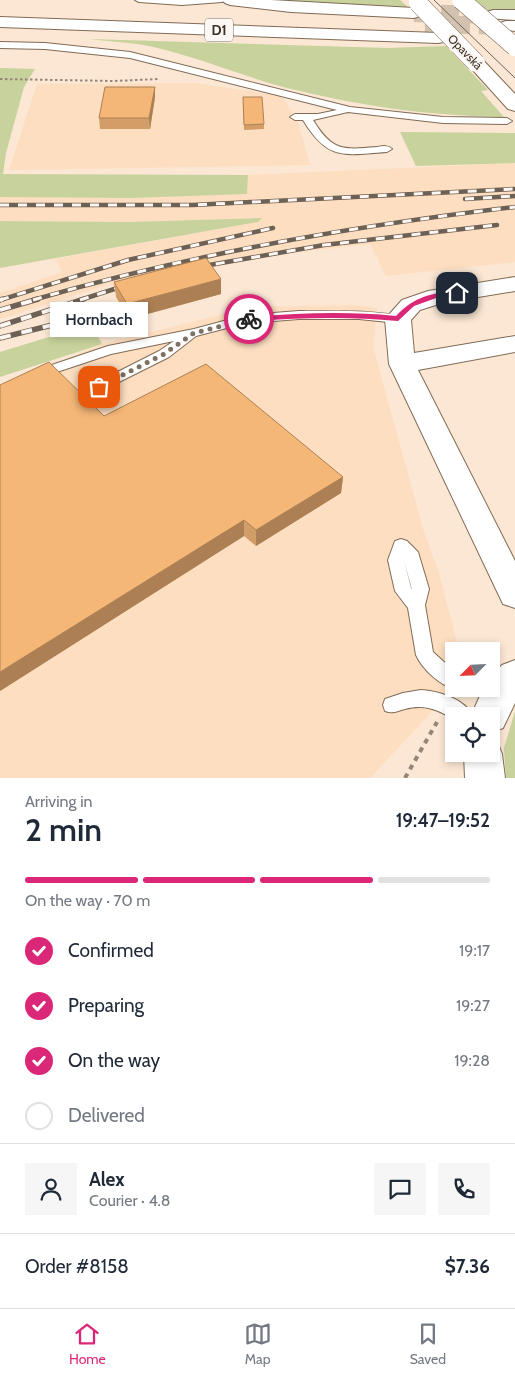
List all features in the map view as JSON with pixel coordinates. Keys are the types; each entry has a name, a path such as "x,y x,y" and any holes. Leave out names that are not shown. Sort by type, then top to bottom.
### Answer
{"main road":[{"path":"230,0 283,7 415,5"},
{"path":"461,0 515,47"},
{"name":"Opavská","path":"415,5 501,89 511,113"},
{"name":"D1","path":"0,12 425,24"},
{"path":"493,14 512,23"},
{"name":"D1","path":"0,22 438,38"},
{"path":"515,284 437,296 411,304 398,319 402,364 515,594"},
{"path":"402,364 515,344"},
{"path":"484,762 485,778"}],"lane":[{"path":"139,0 193,3 222,0"},
{"path":"0,45 45,46 130,55 174,64 350,110 443,120 511,113"},
{"path":"350,110 318,117 300,117 318,136 333,148 345,150 387,149"},
{"path":"30,378 108,350 194,333 246,319 299,315 363,315 398,319"},
{"path":"99,387 164,354 194,333"},
{"path":"402,545 396,560 403,591 416,605 426,655 445,676"},
{"path":"392,705 409,698 428,698 452,707"}],"path":[{"path":"0,79 114,81 160,79"},
{"path":"405,778 441,715"}],"shaded area":[{"path":"196,83 282,96 298,122 310,165 9,170 37,84"},
{"path":"515,163 515,262 386,276 370,244 282,254 205,269 118,296 110,284 0,319 0,293 62,272 55,259 258,222 261,218 128,222 0,221 0,197 132,198 247,194 248,175"},
{"path":"353,305 377,308 373,347 424,532 439,573 457,642 445,642 445,698 370,778 0,778 0,386 102,344 253,307"}],"green space":[{"path":"264,0 400,0 409,8"},
{"path":"475,0 515,0 515,12 489,11"},
{"path":"89,39 388,48 446,46 488,90 481,91 504,117 449,115 341,100 287,88 153,47"},
{"path":"0,68 35,69 24,87 6,153 3,174 248,175 247,194 132,198 0,197"},
{"path":"400,132 515,133 515,163 416,166"},
{"path":"262,218 258,222 0,268 0,221 128,222"},
{"path":"91,324 102,344 0,377 0,352"},
{"path":"515,711 515,778 506,778 504,748"}],"building":[{"path":"105,87 155,87 149,118 99,118"},
{"path":"243,97 262,97 264,124 244,125"},
{"path":"206,258 221,279 127,304 114,282"},
{"path":"49,362 104,416 206,364 343,477 256,530 244,520 0,672 0,385"}],"tunnel":[{"path":"414,13 493,15"},
{"path":"425,24 506,26"}],"tram line":[{"path":"434,0 515,78"}],"railway":[{"path":"0,205 193,205 515,189"},
{"path":"465,199 515,196"},
{"path":"33,300 152,269 272,243 393,223 515,207"},
{"path":"198,267 324,245 497,225"},
{"path":"3,299 0,300 128,260 273,228"},
{"path":"80,300 127,285"},
{"path":"0,310 38,299"},
{"path":"0,326 84,299"},
{"path":"0,338 136,304"}],"way so far":[{"path":"99,387 164,354 194,333 249,319"}],"place":[{"name":"Hornbach","path":"99,387"}],"route":[{"path":"249,319 299,315 359,315 398,319 411,304 437,296 457,293"}]}
